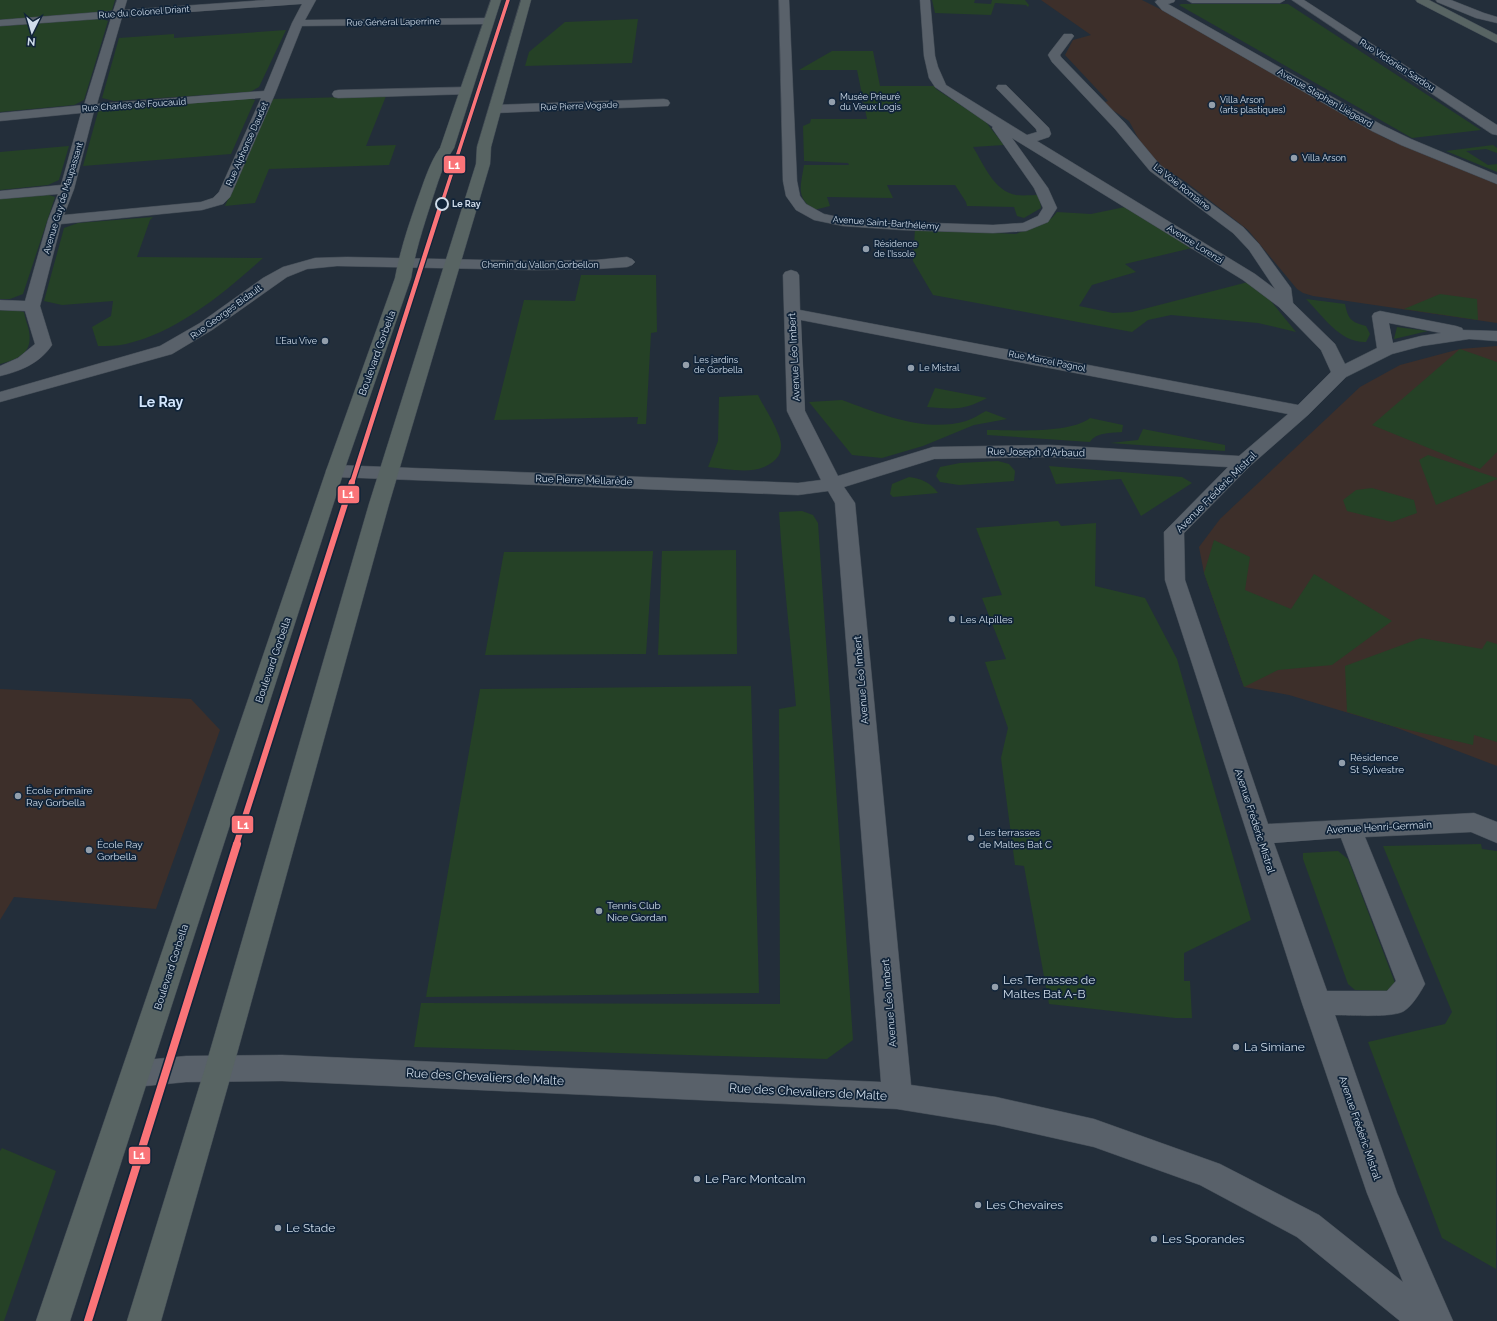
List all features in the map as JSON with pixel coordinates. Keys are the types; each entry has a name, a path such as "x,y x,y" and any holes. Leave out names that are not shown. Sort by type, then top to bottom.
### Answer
{"main road":[{"name":"Boulevard Gorbella","path":"53,1321 288,616 334,471 404,278 407,254 438,161 447,148 496,0"},
{"path":"144,1321 219,1068 390,472 484,161 484,147 526,0"},
{"path":"1421,0 1497,40"}],"street":[{"name":"Avenue Guy de Maupassant","path":"32,306 55,220 66,189 122,0"},
{"name":"Rue du Colonel Driant","path":"0,24 310,0"},
{"name":"Rue Alphonse Daudet","path":"55,220 202,206 218,201 225,194 269,94 298,23 310,0"},
{"name":"Avenue Saint-Barthélémy","path":"784,0 790,181 793,196 801,207 820,217 843,222 986,229 1026,227 1043,218 1050,208 1041,188 995,122"},
{"name":"Avenue Lorenzi","path":"925,0 928,20 929,57 941,87 995,122 1249,277 1285,304 1329,348 1340,373"},
{"path":"1192,0 1280,0"},
{"name":"Rue Victorien Sardou","path":"1298,0 1497,131"},
{"path":"1442,0 1480,16 1497,20"},
{"name":"Avenue Stephen Liégeard","path":"1162,1 1166,8 1377,128 1406,142 1497,180"},
{"path":"1478,30 1476,18 1480,16"},
{"name":"Rue Général Laperrine","path":"298,23 488,21"},
{"name":"La Voie Romaine","path":"1068,36 1054,55 1056,59 1120,126 1155,168 1238,230 1254,247 1283,288 1285,304"},
{"path":"1002,88 1042,128 1044,134 1026,140"},
{"path":"338,94 466,91"},
{"name":"Rue Charles de Foucauld","path":"0,117 89,108 269,94"},
{"name":"Rue Pierre Vogade","path":"495,109 664,103"},
{"path":"0,195 66,189"},
{"name":"Rue Georges Bidault","path":"0,397 166,350 203,330 277,275 295,267 316,262 406,262 453,264"},
{"name":"Chemin du Vallon Gorbellon","path":"453,264 601,265 627,262"},
{"name":"Avenue Léo Imbert","path":"791,275 796,411 833,484 845,503 897,1096"},
{"path":"0,305 32,306 44,345 33,358 0,372"},
{"name":"Rue Marcel Pagnol","path":"792,313 1302,411"},
{"path":"1386,350 1380,316 1447,328 1469,334 1497,336"},
{"path":"1340,373 1386,350 1421,341 1469,334"},
{"name":"Avenue Frédéric Mistral","path":"1340,373 1302,411 1243,462 1174,532 1175,580 1316,1003 1382,1193 1436,1321"},
{"name":"Rue Joseph d'Arbaud","path":"833,484 933,453 1049,450 1243,462"},
{"name":"Rue Pierre Mellarède","path":"334,471 798,489 833,484"},
{"name":"Avenue Henri-Germain","path":"1259,834 1474,822 1497,833"},
{"path":"1316,1003 1394,1003 1411,984 1348,828"},
{"name":"Rue des Chevaliers de Malte","path":"135,1074 186,1069 282,1068 897,1096 996,1111 1094,1133 1209,1174 1308,1226 1426,1321"}],"shaded area":[{"name":"Villa Arson","path":"1041,0 1142,0 1164,11 1385,138 1497,184 1497,323 1313,296 1303,293 1297,289 1248,230 1186,182 1164,168 1144,149 1129,121 1102,103 1108,101 1065,55 1073,40 1091,35"},
{"path":"1497,346 1497,766 1392,726 1289,695 1244,687 1204,573 1199,547 1220,519 1360,387 1400,365 1460,349"},
{"name":"École Ray Gorbella","path":"0,689 191,699 220,730 156,909 14,897 0,920"}],"green space":[{"path":"0,0 115,0 112,10 102,13 0,21"},
{"path":"932,0 975,0 974,3 991,4 992,0 1025,0 1029,5 1028,7 1026,5 995,3 991,15 935,13"},
{"path":"1288,4 1481,130 1412,138 1179,5"},
{"path":"100,18 108,21 84,100 74,105 0,112 0,26"},
{"path":"638,19 632,63 525,66 529,52 565,22"},
{"path":"286,30 259,87 250,92 114,101 102,98 119,38 174,34 174,38"},
{"path":"832,51 873,51 880,86 934,86 936,89 985,121 1004,145 973,147 990,176 1008,193 1016,195 1039,195 1041,208 1024,218 1017,216 1014,207 967,206 955,185 887,185 893,198 827,197 830,206 814,210 804,200 802,195 801,185 804,165 849,165 848,163 804,161 803,126 810,123 811,119 867,119 857,70 799,70"},
{"path":"386,96 366,146 396,145 389,165 269,169 255,203 225,206 272,99"},
{"path":"247,98 255,100 231,154 83,166 98,112 110,108"},
{"path":"1493,145 1497,148 1497,153 1486,149 1466,151 1488,165 1497,164 1497,172 1446,151"},
{"path":"69,146 59,180 48,185 0,190 0,152"},
{"path":"43,193 55,197 23,294 10,299 0,299 0,197"},
{"path":"1125,207 1192,248 1125,264 1136,272 1092,285 1079,306 1113,313 1132,312 1248,282 1262,290 1296,332 1258,323 1171,315 1148,320 1132,332 933,295 913,261 915,229 1016,234 1052,218 1057,212 1091,214"},
{"path":"153,217 150,220 137,257 263,258 232,285 182,321 145,338 126,344 116,346 98,346 92,327 111,316 113,301 62,305 44,301 64,228 78,223"},
{"path":"581,275 656,275 657,332 651,333 646,424 637,424 638,417 494,420 524,300 575,301"},
{"path":"1440,294 1477,299 1478,320 1404,309"},
{"path":"1306,299 1345,304 1347,313 1351,319 1366,326 1370,334 1366,342 1348,338 1340,333"},
{"path":"0,310 16,310 24,312 30,339 27,350 23,354 13,360 0,364"},
{"path":"1397,327 1428,331 1394,339"},
{"path":"1460,349 1497,362 1497,452 1480,469 1372,425"},
{"path":"935,388 987,398 971,405 958,408 927,407"},
{"path":"758,395 781,442 778,457 769,465 753,470 708,467 718,441 719,397"},
{"path":"842,400 887,416 935,425 969,420 986,411 1007,419 974,425 923,446 882,458 852,455 809,402"},
{"path":"1090,418 1123,425 1122,432 1096,436 1090,442 987,435 987,430 1041,430 1069,427"},
{"path":"1143,429 1225,445 1225,451 1110,443 1138,440"},
{"path":"1428,455 1497,479 1436,505 1419,460"},
{"path":"998,461 1009,464 1015,471 1014,481 959,485 940,482 936,476 940,467 960,463"},
{"path":"1049,466 1182,477 1192,483 1141,516 1121,479 1056,484"},
{"path":"909,477 925,482 932,486 938,493 893,497 890,494 892,484"},
{"path":"1372,488 1414,500 1417,513 1392,522 1347,511 1343,500 1356,490"},
{"path":"802,511 813,515 818,523 853,1040 827,1059 414,1047 421,1003 780,1004 779,709 796,706 779,512"},
{"path":"1058,521 1061,526 1096,523 1095,586 1145,598 1177,659 1251,920 1184,953 1184,981 1190,981 1192,1018 1175,1018 1049,1004 1024,866 1015,865 1001,758 1008,728 985,662 1006,659 982,598 1002,595 976,528"},
{"path":"1214,540 1250,557 1245,590 1291,609 1314,574 1392,621 1332,665 1278,670 1244,687 1204,573"},
{"path":"736,550 737,654 658,655 662,551"},
{"path":"653,551 646,654 485,655 504,552"},
{"path":"1421,638 1482,649 1487,641 1497,644 1497,742 1474,735 1473,745 1392,726 1347,712 1345,666"},
{"name":"Tennis Club Nice Giordan","path":"751,686 759,993 426,997 480,689"},
{"path":"1481,844 1482,849 1497,851 1496,1269 1442,1238 1368,1042 1445,1024 1452,1012 1383,846"},
{"path":"1338,851 1348,859 1395,983 1387,991 1355,990 1348,984 1303,859 1303,853"},
{"path":"2,1148 56,1171 4,1321 0,1321 0,1151"}],"transit line":[{"name":"L1","path":"88,1321 295,659 508,0"}],"place":[{"name":"Musée Prieuré du Vieux Logis","path":"832,102"},
{"name":"Villa Arson (arts plastiques)","path":"1212,105"},
{"name":"Villa Arson","path":"1294,158"},
{"name":"Le Ray","path":"442,204"},
{"name":"Résidence de l’Issole","path":"866,249"},
{"name":"L’Eau Vive","path":"325,341"},
{"name":"Les jardins de Gorbella","path":"686,365"},
{"name":"Le Mistral","path":"911,368"},
{"name":"Les Alpilles","path":"952,619"},
{"name":"Résidence St Sylvestre","path":"1342,763"},
{"name":"École primaire Ray Gorbella","path":"18,796"},
{"name":"Les terrasses de Maltes Bat C","path":"971,838"},
{"name":"École Ray Gorbella","path":"89,850"},
{"name":"Tennis Club Nice Giordan","path":"599,911"},
{"name":"Les Terrasses de Maltes Bat A-B","path":"995,987"},
{"name":"La Simiane","path":"1236,1047"},
{"name":"Le Parc Montcalm","path":"697,1179"},
{"name":"Les Chevaires","path":"978,1205"},
{"name":"Le Stade","path":"278,1228"},
{"name":"Les Sporandes","path":"1154,1239"}],"district":[{"name":"Le Ray","path":"161,402"}]}
